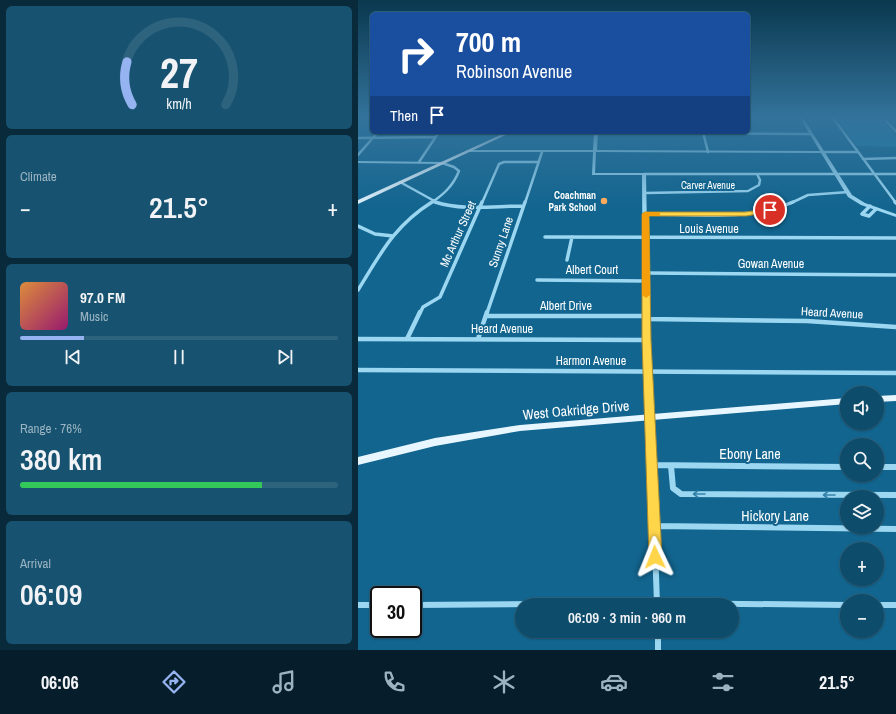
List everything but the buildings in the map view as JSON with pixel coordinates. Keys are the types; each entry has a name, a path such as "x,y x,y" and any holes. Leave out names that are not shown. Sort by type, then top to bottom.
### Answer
{"main road":[{"path":"358,202 474,148"},
{"path":"884,399 896,398"},
{"name":"West Oakridge Drive","path":"358,461 429,443 478,434 540,426 840,402"}],"street":[{"path":"419,162 428,148"},
{"path":"594,148 592,174 896,174"},
{"path":"820,148 848,192 855,200 896,216"},
{"path":"855,148 896,203"},
{"path":"468,151 858,152"},
{"name":"Sunny Lane","path":"478,339 542,152"},
{"path":"863,159 896,158"},
{"path":"358,162 442,163 454,167 459,172 448,190 406,220 392,236 358,290"},
{"name":"Mc Arthur Street","path":"408,339 423,307 440,297 501,162 538,162"},
{"path":"644,174 646,238 646,340 649,372 657,598"},
{"name":"Carver Avenue","path":"645,193 748,191 759,185 760,180 757,174"},
{"path":"400,182 433,201 450,206 523,206"},
{"path":"645,214 751,214 774,209 808,195 848,192"},
{"path":"870,206 862,214 869,216 876,209"},
{"path":"358,226 375,234 392,236"},
{"name":"Louis Avenue","path":"545,237 896,238"},
{"path":"568,260 572,237"},
{"name":"Gowan Avenue","path":"646,273 896,275"},
{"name":"Albert Court","path":"537,280 646,281"},
{"name":"Albert Drive","path":"486,316 646,317"},
{"name":"Heard Avenue","path":"646,317 807,321 896,327"},
{"name":"Heard Avenue","path":"358,339 646,340"},
{"name":"Harmon Avenue","path":"358,370 896,373"},
{"name":"Ebony Lane","path":"652,465 840,467"},
{"path":"671,466 673,488 681,494 896,495"},
{"path":"884,467 896,467"},
{"name":"Hickory Lane","path":"654,526 896,529"},
{"path":"739,604 840,605"},
{"path":"358,605 370,605"},
{"path":"422,605 515,605"},
{"path":"884,605 896,605"},
{"path":"658,638 658,650"}],"slow traffic":[{"path":"646,295 645,214 658,214"}],"place":[{"name":"Coachman Park School","path":"604,201"}],"route":[{"path":"655,557 649,372 646,340 645,214 746,214 770,210"}]}
